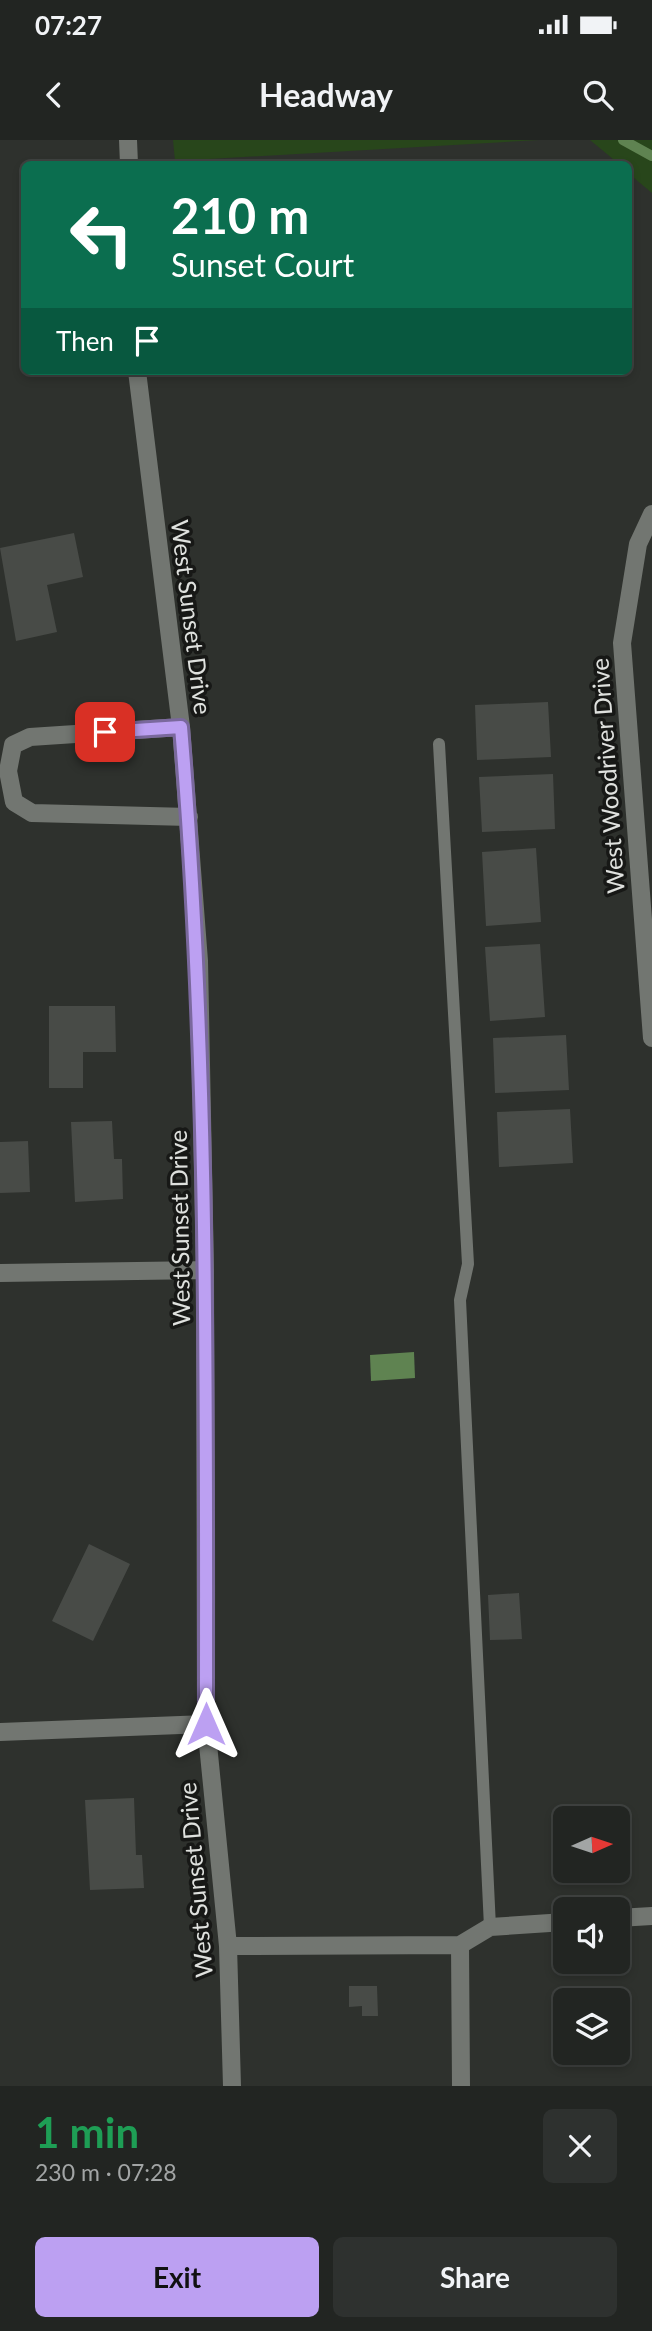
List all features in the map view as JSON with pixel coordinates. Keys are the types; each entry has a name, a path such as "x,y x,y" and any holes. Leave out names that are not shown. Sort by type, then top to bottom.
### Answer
{"street":[{"path":"128,140 129,161"},
{"name":"West Sunset Drive","path":"137,375 181,727 199,961 205,1270 206,1724 228,1946 232,2086"},
{"name":"West Woodriver Drive","path":"652,514 638,544 622,643 652,1038"},
{"path":"181,727 30,737 13,746 8,771 14,802 32,813 189,817"},
{"path":"0,1273 205,1270"},
{"path":"0,1732 206,1724"},
{"path":"630,1917 652,1916"},
{"path":"228,1946 460,1945 491,1927 553,1923"},
{"path":"460,1945 461,2086"}],"lane":[{"path":"439,744 468,1264 460,1300 491,1927"}],"shaded area":[{"path":"173,140 539,140 175,161"},
{"path":"590,140 652,140 652,193 632,176 632,161 615,161"},
{"path":"414,1352 415,1378 371,1381 370,1355"}],"building":[{"path":"74,533 83,577 47,585 57,632 16,641 0,548"},
{"path":"548,702 551,757 477,760 475,705"},
{"path":"553,774 555,829 482,832 479,777"},
{"path":"536,848 541,922 486,926 482,852"},
{"path":"540,944 545,1017 490,1021 485,947"},
{"path":"49,1006 115,1006 116,1052 83,1052 83,1088 49,1088"},
{"path":"566,1035 569,1090 495,1093 493,1038"},
{"path":"570,1109 573,1163 499,1167 497,1112"},
{"path":"112,1121 114,1159 122,1159 123,1199 75,1202 71,1122"},
{"path":"28,1141 30,1192 0,1193 0,1142"},
{"path":"89,1544 130,1564 93,1641 52,1621"},
{"path":"519,1593 522,1639 490,1640 488,1595"},
{"path":"134,1798 136,1855 142,1855 144,1888 90,1890 85,1800"},
{"path":"349,1986 377,1986 378,2016 362,2016 362,2006 349,2007"}],"waterway":[{"path":"623,140 652,156"}],"route":[{"path":"105,732 181,727 199,961 205,1270 206,1724"}]}
